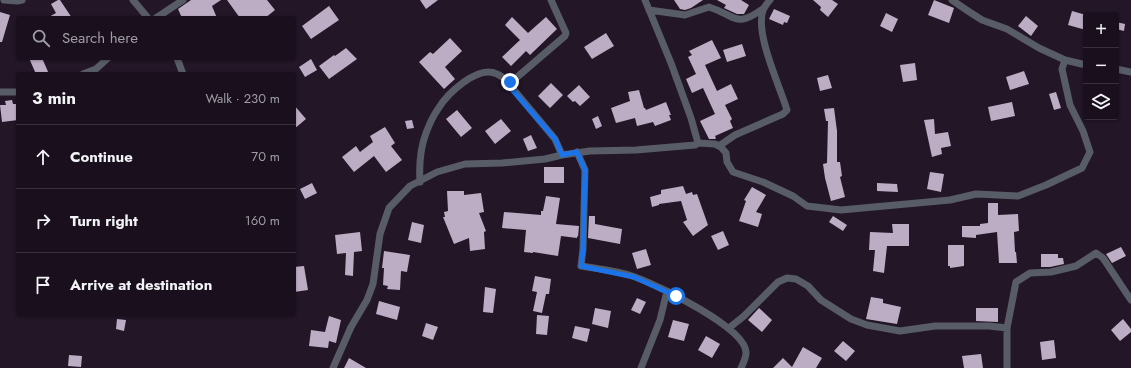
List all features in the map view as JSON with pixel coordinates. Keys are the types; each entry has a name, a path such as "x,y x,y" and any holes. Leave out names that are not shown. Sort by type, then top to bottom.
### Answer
{"street":[{"path":"4,0 22,0"},
{"path":"133,0 146,16"},
{"path":"159,16 182,0"},
{"path":"509,83 561,41 565,36 566,33 551,0"},
{"path":"645,0 671,63 691,118 698,143"},
{"path":"649,10 685,15 708,8 718,10 738,20 746,19 764,8 770,0"},
{"path":"952,0 982,20 1008,29 1039,48 1065,60 1083,64"},
{"path":"719,146 735,135 783,114 787,110 764,44 762,22 764,8"},
{"path":"96,71 106,60"},
{"path":"178,60 182,72"},
{"path":"333,368 351,327 373,284 380,234 389,208 410,186 437,172 465,164 502,164 544,159 577,152 636,150 695,145 698,143 715,144 719,146 726,153 727,162 733,172 763,182 793,196 807,206 841,210 950,200 976,194 1018,196 1082,168 1090,152 1083,131 1070,105 1062,69 1065,60"},
{"path":"1119,70 1131,72"},
{"path":"420,182 422,149 426,133 438,108 462,83 476,74 484,72 497,73 509,83 509,86 555,139 562,155"},
{"path":"0,92 16,92"},
{"path":"577,152 585,170 583,249 581,266 634,277 667,291 698,308 729,328 744,346 746,353 741,368"},
{"path":"1007,368 1007,328 1016,282 1030,273 1051,272 1076,266 1096,253 1103,258 1131,300"},
{"path":"729,328 744,316 778,282 787,278 796,279 808,286 821,300 851,319 867,325 900,331 935,326 989,326 1007,328"},
{"path":"641,368 660,320 667,291"}],"building":[{"path":"60,0 71,16 51,16 56,13 51,4"},
{"path":"191,0 221,0 212,6 216,16 181,16 178,9"},
{"path":"227,0 267,0 275,10 268,16 239,16"},
{"path":"420,0 438,0 426,9"},
{"path":"674,0 703,0 685,10 680,9"},
{"path":"717,0 741,0 749,5 744,14 737,14 724,8 726,5"},
{"path":"813,0 832,0 838,4 828,17 820,10 821,7"},
{"path":"934,0 954,8 949,23 928,15"},
{"path":"329,6 339,20 311,39 302,26"},
{"path":"774,9 790,16 787,23 784,22 783,25 769,19"},
{"path":"1072,11 1083,14 1083,29 1068,25"},
{"path":"0,12 10,15 2,42 0,42"},
{"path":"886,13 898,19 892,32 880,26"},
{"path":"1026,16 1038,26 1031,36 1018,26"},
{"path":"512,17 528,33 546,17 557,29 530,55 526,51 511,66 502,57 520,40 505,25"},
{"path":"1119,23 1125,24 1124,31 1119,30"},
{"path":"606,33 614,46 592,59 584,47"},
{"path":"450,38 462,51 445,67 455,79 444,89 419,62 430,52 433,54"},
{"path":"712,40 721,58 705,65 717,91 731,84 738,99 725,105 732,119 730,121 733,128 715,136 715,139 709,139 700,121 715,114 703,88 692,93 686,79 696,74 688,57 692,55 689,51"},
{"path":"742,44 746,56 727,62 723,50"},
{"path":"346,48 357,59 329,79 319,66"},
{"path":"311,59 317,70 305,77 299,67"},
{"path":"30,60 43,60 48,72 35,72"},
{"path":"915,63 917,80 903,82 900,65"},
{"path":"1024,71 1029,84 1010,90 1006,77"},
{"path":"828,75 832,88 820,91 817,78"},
{"path":"551,83 563,95 550,108 538,96"},
{"path":"579,85 590,97 580,106 567,96"},
{"path":"639,90 644,108 646,110 666,102 671,115 669,115 671,120 655,126 653,122 637,126 635,118 616,123 611,108 630,101 628,92"},
{"path":"1056,92 1061,108 1054,110 1049,94"},
{"path":"12,100 13,104 16,104 16,120 2,122 0,105 6,105 5,101"},
{"path":"1012,102 1015,116 991,121 988,107"},
{"path":"296,107 306,119 296,127"},
{"path":"834,108 837,131 837,162 840,162 842,176 840,177 845,197 831,201 823,164 827,163 828,121 826,121 824,109"},
{"path":"457,110 472,128 461,137 446,119"},
{"path":"598,116 602,126 596,129 592,119"},
{"path":"501,119 511,131 495,144 485,131"},
{"path":"934,119 935,134 948,132 951,146 941,148 942,154 932,157 924,120"},
{"path":"412,120 414,128 407,129 405,121"},
{"path":"385,127 395,143 391,146 402,160 386,172 374,156 354,172 342,157 356,146 360,152 373,142 370,136"},
{"path":"531,135 537,148 528,151 523,139"},
{"path":"544,167 564,167 564,183 544,183"},
{"path":"930,172 944,174 941,192 927,189"},
{"path":"312,183 317,193 305,199 300,189"},
{"path":"877,183 897,184 898,192 877,191"},
{"path":"683,186 686,194 692,192 693,195 697,194 708,225 693,236 683,222 687,220 681,201 659,204 652,207 650,197 661,194 661,190"},
{"path":"752,187 766,195 756,212 762,214 758,227 739,221 746,201 744,200"},
{"path":"447,191 464,191 464,195 481,193 484,212 479,213 486,231 484,232 485,249 470,251 469,238 454,244 443,217 445,217 444,212 448,211"},
{"path":"546,196 560,198 556,224 579,226 577,238 561,236 558,256 524,252 526,230 502,228 504,212 541,215"},
{"path":"988,203 998,203 998,215 1018,214 1019,231 1014,232 1017,263 999,263 997,232 976,235 976,238 962,237 962,226 980,226 980,224 988,223"},
{"path":"589,216 595,216 595,224 622,229 620,244 588,238"},
{"path":"833,216 847,225 843,231 829,222"},
{"path":"412,222 424,225 421,243 408,240"},
{"path":"892,224 909,224 909,246 887,246 884,273 873,271 875,250 869,250 870,232 893,233"},
{"path":"723,231 729,245 718,250 711,236"},
{"path":"360,232 362,251 354,252 353,276 345,275 346,253 337,254 335,235"},
{"path":"948,245 964,245 964,266 950,268 950,266 948,266"},
{"path":"1121,247 1126,256 1112,263 1106,254"},
{"path":"646,249 651,265 637,269 632,253"},
{"path":"384,251 410,255 407,272 401,271 400,290 387,289 388,286 383,285 384,268 382,268"},
{"path":"1041,254 1058,254 1058,258 1063,258 1064,264 1041,267"},
{"path":"304,266 308,290 296,292 296,267"},
{"path":"535,276 551,279 549,294 546,294 542,313 533,311 537,292 532,291"},
{"path":"485,287 496,289 493,313 483,312"},
{"path":"871,297 883,299 883,303 901,307 897,324 866,319"},
{"path":"637,298 646,302 640,314 631,310"},
{"path":"379,301 400,307 397,320 376,314"},
{"path":"595,308 611,311 608,328 592,324"},
{"path":"759,308 772,320 762,332 748,320"},
{"path":"976,308 998,308 998,322 976,321"},
{"path":"537,315 549,316 547,335 536,334"},
{"path":"329,316 341,320 336,343 329,341 328,348 309,346 311,330 325,332"},
{"path":"117,319 126,320 124,331 116,329"},
{"path":"1123,319 1131,329 1131,332 1120,341 1111,330"},
{"path":"673,320 689,324 684,341 668,337"},
{"path":"426,323 438,327 433,340 422,336"},
{"path":"575,326 590,329 587,342 572,338"},
{"path":"706,336 720,344 712,358 698,350"},
{"path":"1054,340 1056,358 1042,360 1040,342"},
{"path":"843,341 855,351 846,361 834,351"},
{"path":"803,347 822,358 816,368 773,368 783,358 792,367"},
{"path":"981,354 983,368 964,368 962,356"},
{"path":"69,355 82,356 81,367 68,366"},
{"path":"349,358 366,368 344,368"}],"route":[{"path":"510,82 509,86 555,139 562,155 577,152 585,170 583,249 581,266 634,277 655,285 676,296"}]}
